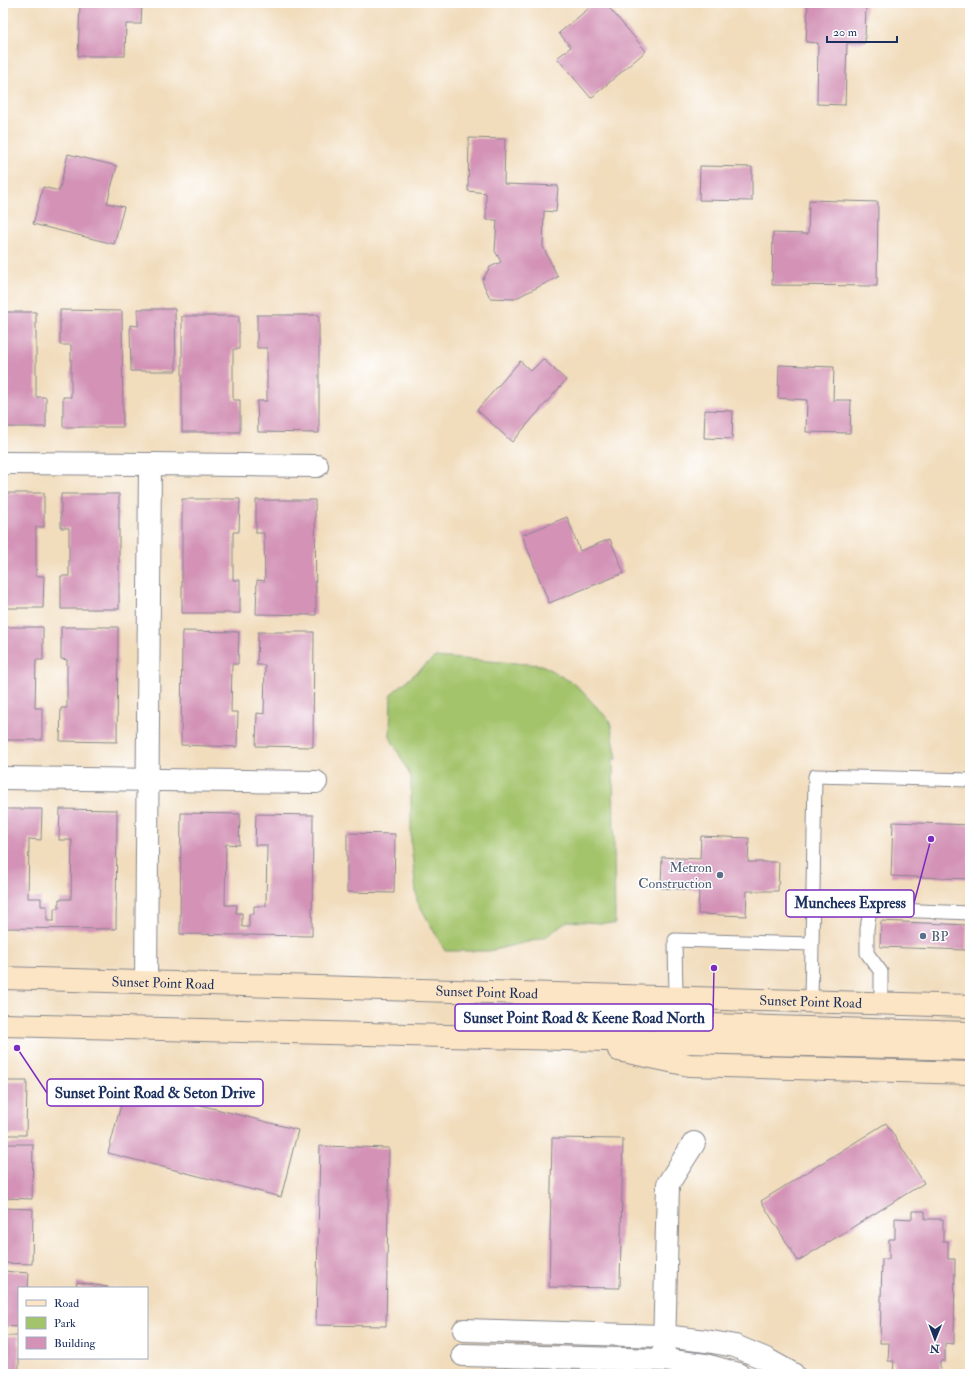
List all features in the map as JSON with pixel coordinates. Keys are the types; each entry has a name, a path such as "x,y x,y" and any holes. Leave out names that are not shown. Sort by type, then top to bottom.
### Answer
{"main road":[{"name":"Sunset Point Road","path":"3,978 970,1006"},
{"path":"3,1025 970,1049"},
{"path":"600,1039 711,1025 970,1033"},
{"path":"565,1038 689,1065 970,1073"}],"street":[{"path":"3,463 317,466"},
{"path":"146,982 150,464"},
{"path":"3,778 316,782"},
{"path":"663,1360 668,1184 694,1143"},
{"path":"464,1330 664,1336 706,1340 735,1346 766,1359 793,1374"},
{"path":"463,1355 663,1360 706,1365 739,1374"}],"lane":[{"path":"811,1001 815,776 970,780"},
{"path":"881,1003 881,972 867,953 867,929 870,909 970,913"},
{"path":"676,997 675,940 812,944"}],"green space":[{"path":"435,657 542,665 576,685 610,721 617,759 613,759 615,924 568,921 544,938 489,951 445,951 417,901 411,844 411,777 390,737 391,694"}],"building":[{"path":"80,3 142,3 141,24 126,24 125,56 78,56"},
{"path":"595,3 605,3 646,51 591,98 557,58 571,47 559,33"},
{"path":"808,3 866,3 865,43 847,43 845,105 817,104 818,43 806,42"},
{"path":"469,138 505,139 504,184 558,186 556,212 544,211 543,247 558,277 514,299 490,298 482,281 490,267 501,262 495,251 497,220 486,220 486,193 468,191"},
{"path":"68,154 117,166 107,203 124,207 114,244 33,224 43,187 59,191"},
{"path":"700,166 752,167 752,201 699,200"},
{"path":"809,200 878,202 877,286 772,285 773,233 808,234"},
{"path":"138,309 175,309 176,371 131,371 130,325 138,326"},
{"path":"60,310 122,311 123,427 63,427 63,397 71,397 71,345 60,345"},
{"path":"3,312 36,312 36,397 46,397 46,427 3,427"},
{"path":"257,315 319,315 319,433 258,432 257,401 267,401 267,348 257,348"},
{"path":"182,316 239,316 239,349 233,349 233,400 240,400 240,432 182,432"},
{"path":"543,359 566,380 512,442 477,410 520,361 531,371"},
{"path":"779,365 834,367 833,400 851,400 850,433 806,432 807,400 778,398"},
{"path":"705,410 733,411 732,439 704,438"},
{"path":"3,493 44,493 44,527 36,527 36,576 44,576 43,608 3,608"},
{"path":"61,494 119,494 119,609 61,609 61,576 69,576 69,528 61,528"},
{"path":"182,499 240,499 239,532 233,532 233,580 240,580 240,613 182,613"},
{"path":"256,500 315,500 316,615 256,614 257,580 265,581 264,533 256,533"},
{"path":"567,517 580,551 610,539 624,573 549,603 522,535"},
{"path":"3,627 43,627 43,660 36,660 35,708 42,708 42,740 3,740"},
{"path":"61,627 118,627 117,742 60,741 61,708 67,708 67,660 61,659"},
{"path":"182,631 239,632 238,664 232,664 231,712 238,712 237,747 181,745"},
{"path":"258,632 314,632 313,747 256,746 257,713 264,714 265,665 257,665"},
{"path":"3,809 42,809 41,840 29,839 28,898 41,898 41,906 47,906 47,921 54,921 54,908 59,908 59,899 71,899 72,840 59,840 60,809 117,810 116,929 3,928"},
{"path":"181,813 240,814 239,845 226,844 225,905 237,905 236,913 242,913 242,927 249,927 249,914 254,914 254,906 266,906 267,845 255,845 256,814 313,815 312,936 180,934"},
{"path":"893,822 970,825 969,879 891,876"},
{"path":"347,833 395,834 394,893 347,892"},
{"name":"Metron Construction","path":"701,836 749,838 748,862 779,862 778,891 747,891 746,916 698,914 699,890 661,888 662,857 700,859"},
{"name":"BP","path":"881,921 967,925 966,950 880,947"},
{"path":"3,1081 27,1081 26,1135 3,1135"},
{"path":"126,1086 298,1130 281,1197 108,1153"},
{"path":"886,1123 924,1183 798,1261 761,1201"},
{"path":"552,1138 623,1139 620,1288 549,1287"},
{"path":"3,1144 33,1144 32,1199 3,1198"},
{"path":"320,1146 389,1148 386,1326 316,1325"},
{"path":"3,1208 33,1209 32,1264 3,1263"},
{"path":"912,1211 925,1211 925,1219 943,1219 943,1241 948,1241 948,1259 955,1259 954,1344 945,1343 945,1361 940,1361 940,1374 893,1374 894,1361 888,1361 889,1343 880,1343 882,1259 889,1259 889,1239 895,1239 895,1218 912,1219"},
{"path":"3,1271 29,1273 28,1287 18,1287 18,1327 3,1326"},
{"path":"77,1282 108,1287 76,1287"},
{"path":"3,1336 18,1336 19,1374 3,1374"}],"place":[{"name":"Munchees Express","path":"931,839"},
{"name":"Metron Construction","path":"720,875"},
{"name":"BP","path":"923,936"},
{"name":"Sunset Point Road & Keene Road North","path":"714,968"},
{"name":"Sunset Point Road & Seton Drive","path":"17,1048"}]}
